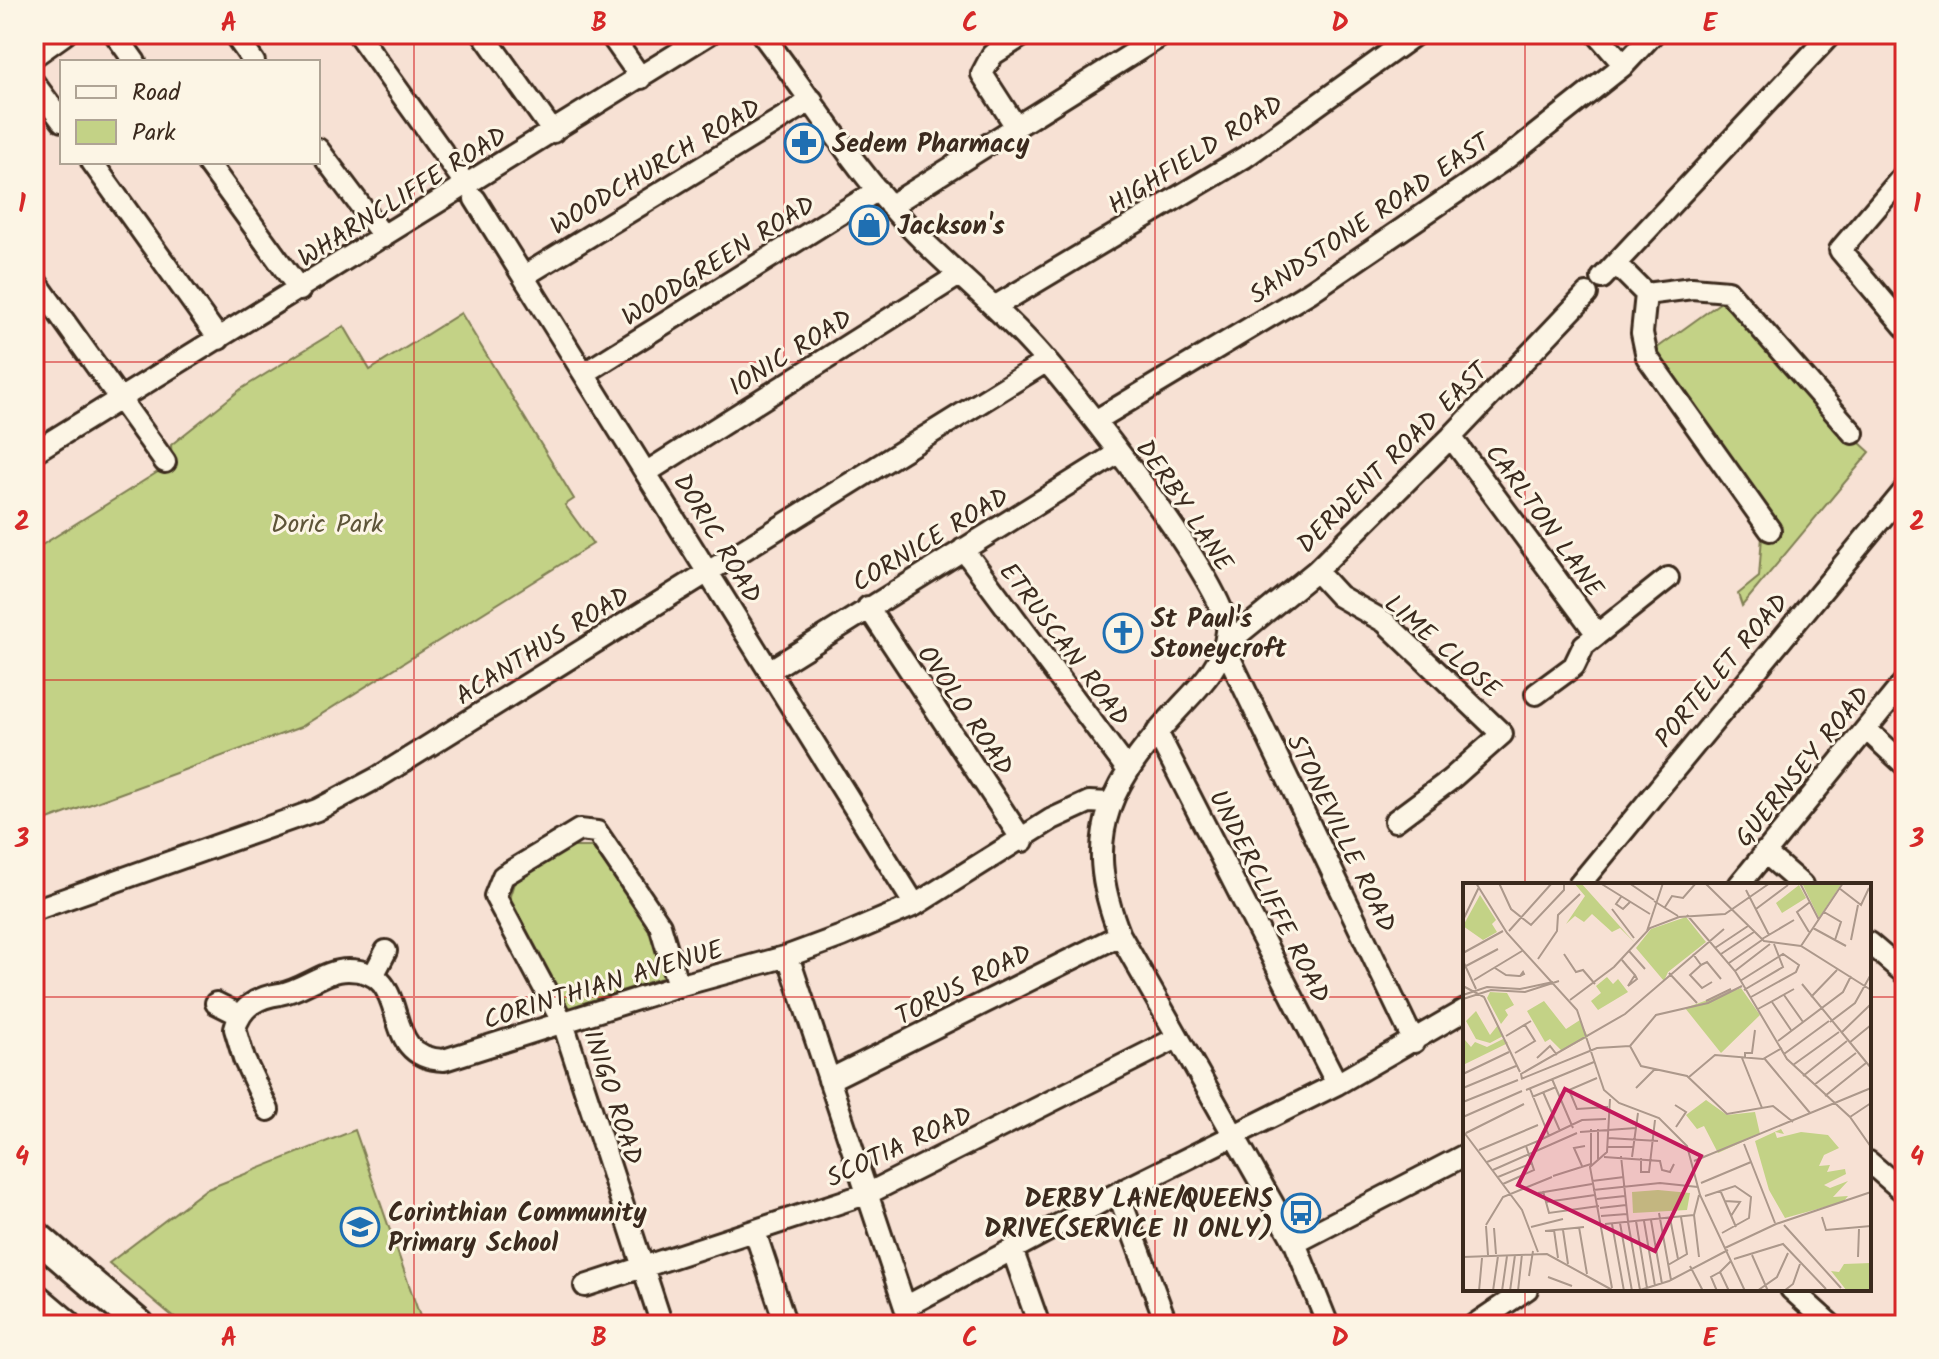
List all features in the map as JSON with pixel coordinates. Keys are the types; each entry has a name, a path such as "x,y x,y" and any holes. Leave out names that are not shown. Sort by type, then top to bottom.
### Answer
{"highway":[{"path":"40,1249 140,1325"},
{"path":"34,1297 67,1325"}],"street":[{"path":"34,56 65,34"},
{"path":"115,34 134,60"},
{"path":"234,34 253,60"},
{"name":"DORIC ROAD","path":"358,34 471,192 915,905"},
{"path":"483,34 553,132"},
{"path":"610,34 641,78"},
{"name":"WHARNCLIFFE ROAD","path":"34,452 384,237 471,192 553,132 709,34"},
{"name":"DERBY LANE","path":"762,34 884,198 1047,361 1095,421 1209,583 1227,622 1224,646"},
{"path":"1015,125 982,74 992,55 1025,34"},
{"name":"WOODGREEN ROAD","path":"585,373 1015,125 1164,34"},
{"name":"HIGHFIELD ROAD","path":"994,307 1245,157 1416,34"},
{"path":"1597,34 1624,65"},
{"name":"SANDSTONE ROAD EAST","path":"1095,421 1310,292 1508,157 1624,65 1653,34"},
{"path":"1831,34 1609,271 1646,294 1712,287 1728,291 1853,433"},
{"path":"34,83 60,118"},
{"name":"WOODCHURCH ROAD","path":"524,276 812,100"},
{"path":"320,152 384,237"},
{"path":"93,164 219,339"},
{"path":"208,164 300,290"},
{"path":"1903,320 1840,250 1905,174"},
{"name":"IONIC ROAD","path":"647,472 959,275"},
{"path":"34,279 165,462"},
{"name":"DERWENT ROAD EAST","path":"1224,646 1316,571 1451,437 1587,294"},
{"path":"1646,294 1642,333 1647,357 1770,530"},
{"name":"ACANTHUS ROAD","path":"34,910 317,810 377,778 1047,361"},
{"name":"CARLTON LANE","path":"1451,437 1597,634"},
{"name":"CORNICE ROAD","path":"769,671 1118,453"},
{"name":"PORTELET ROAD","path":"1581,883 1905,490"},
{"name":"ETRUSCAN ROAD","path":"963,549 1127,769"},
{"name":"LIME CLOSE","path":"1316,571 1339,596 1385,622 1502,734 1450,780 1395,821"},
{"name":"CARLTON LANE","path":"1536,694 1574,666 1584,645 1668,578"},
{"name":"OVOLO ROAD","path":"868,607 1023,841"},
{"path":"1224,646 1206,679 1127,769 1109,803 1102,872 1108,906 1120,935 1295,1243 1328,1325"},
{"name":"STONEVILLE ROAD","path":"1224,646 1414,1042"},
{"name":"GUERNSEY ROAD","path":"1741,883 1905,681"},
{"path":"1866,729 1905,765"},
{"name":"UNDERCLIFFE ROAD","path":"1157,732 1337,1084"},
{"name":"CORINTHIAN AVENUE","path":"373,976 393,1000 401,1037 424,1058 444,1060 678,986 788,956 915,905 1023,841 1052,819 1089,802 1109,803"},
{"name":"INIGO ROAD","path":"662,1325 563,1023 530,955 495,896 503,876 579,830 597,832 660,925 678,986"},
{"path":"1764,852 1800,883"},
{"name":"TORUS ROAD","path":"829,1080 1120,935"},
{"path":"1871,945 1905,974"},
{"path":"268,1110 237,1040 235,1029 240,1015 265,996 290,993 343,970 373,976 386,951"},
{"path":"788,956 908,1316 1012,1249 1337,1084 1463,1011"},
{"path":"216,1003 240,1015"},
{"name":"SCOTIA ROAD","path":"585,1286 869,1193 1177,1038"},
{"path":"1295,1243 1463,1156"},
{"path":"1871,1164 1905,1193"},
{"path":"1118,1193 1167,1325"},
{"path":"755,1232 786,1325"},
{"path":"1012,1249 1039,1325"},
{"path":"1474,1325 1524,1291"},
{"path":"1793,1291 1831,1325"}],"green space":[{"path":"1728,297 1848,432 1870,452 1742,606 1738,594 1759,577 1762,536 1653,351"},
{"name":"Doric Park","path":"461,313 574,499 565,505 593,544 301,727 34,825 34,550 172,463 171,445 241,389 344,326 370,370"},
{"path":"563,847 592,847 652,929 665,977 568,1008 508,902 515,880"},
{"path":"355,1130 423,1325 183,1325 109,1263 205,1190"}],"place":[{"name":"Sedem Pharmacy","path":"804,143"},
{"name":"Jackson's","path":"869,225"},
{"name":"St Paul's Stoneycroft","path":"1123,633"},
{"name":"DERBY LANE/QUEENS DRIVE(SERVICE 11 ONLY)","path":"1301,1213"},
{"name":"Corinthian Community Primary School","path":"360,1227"}]}
